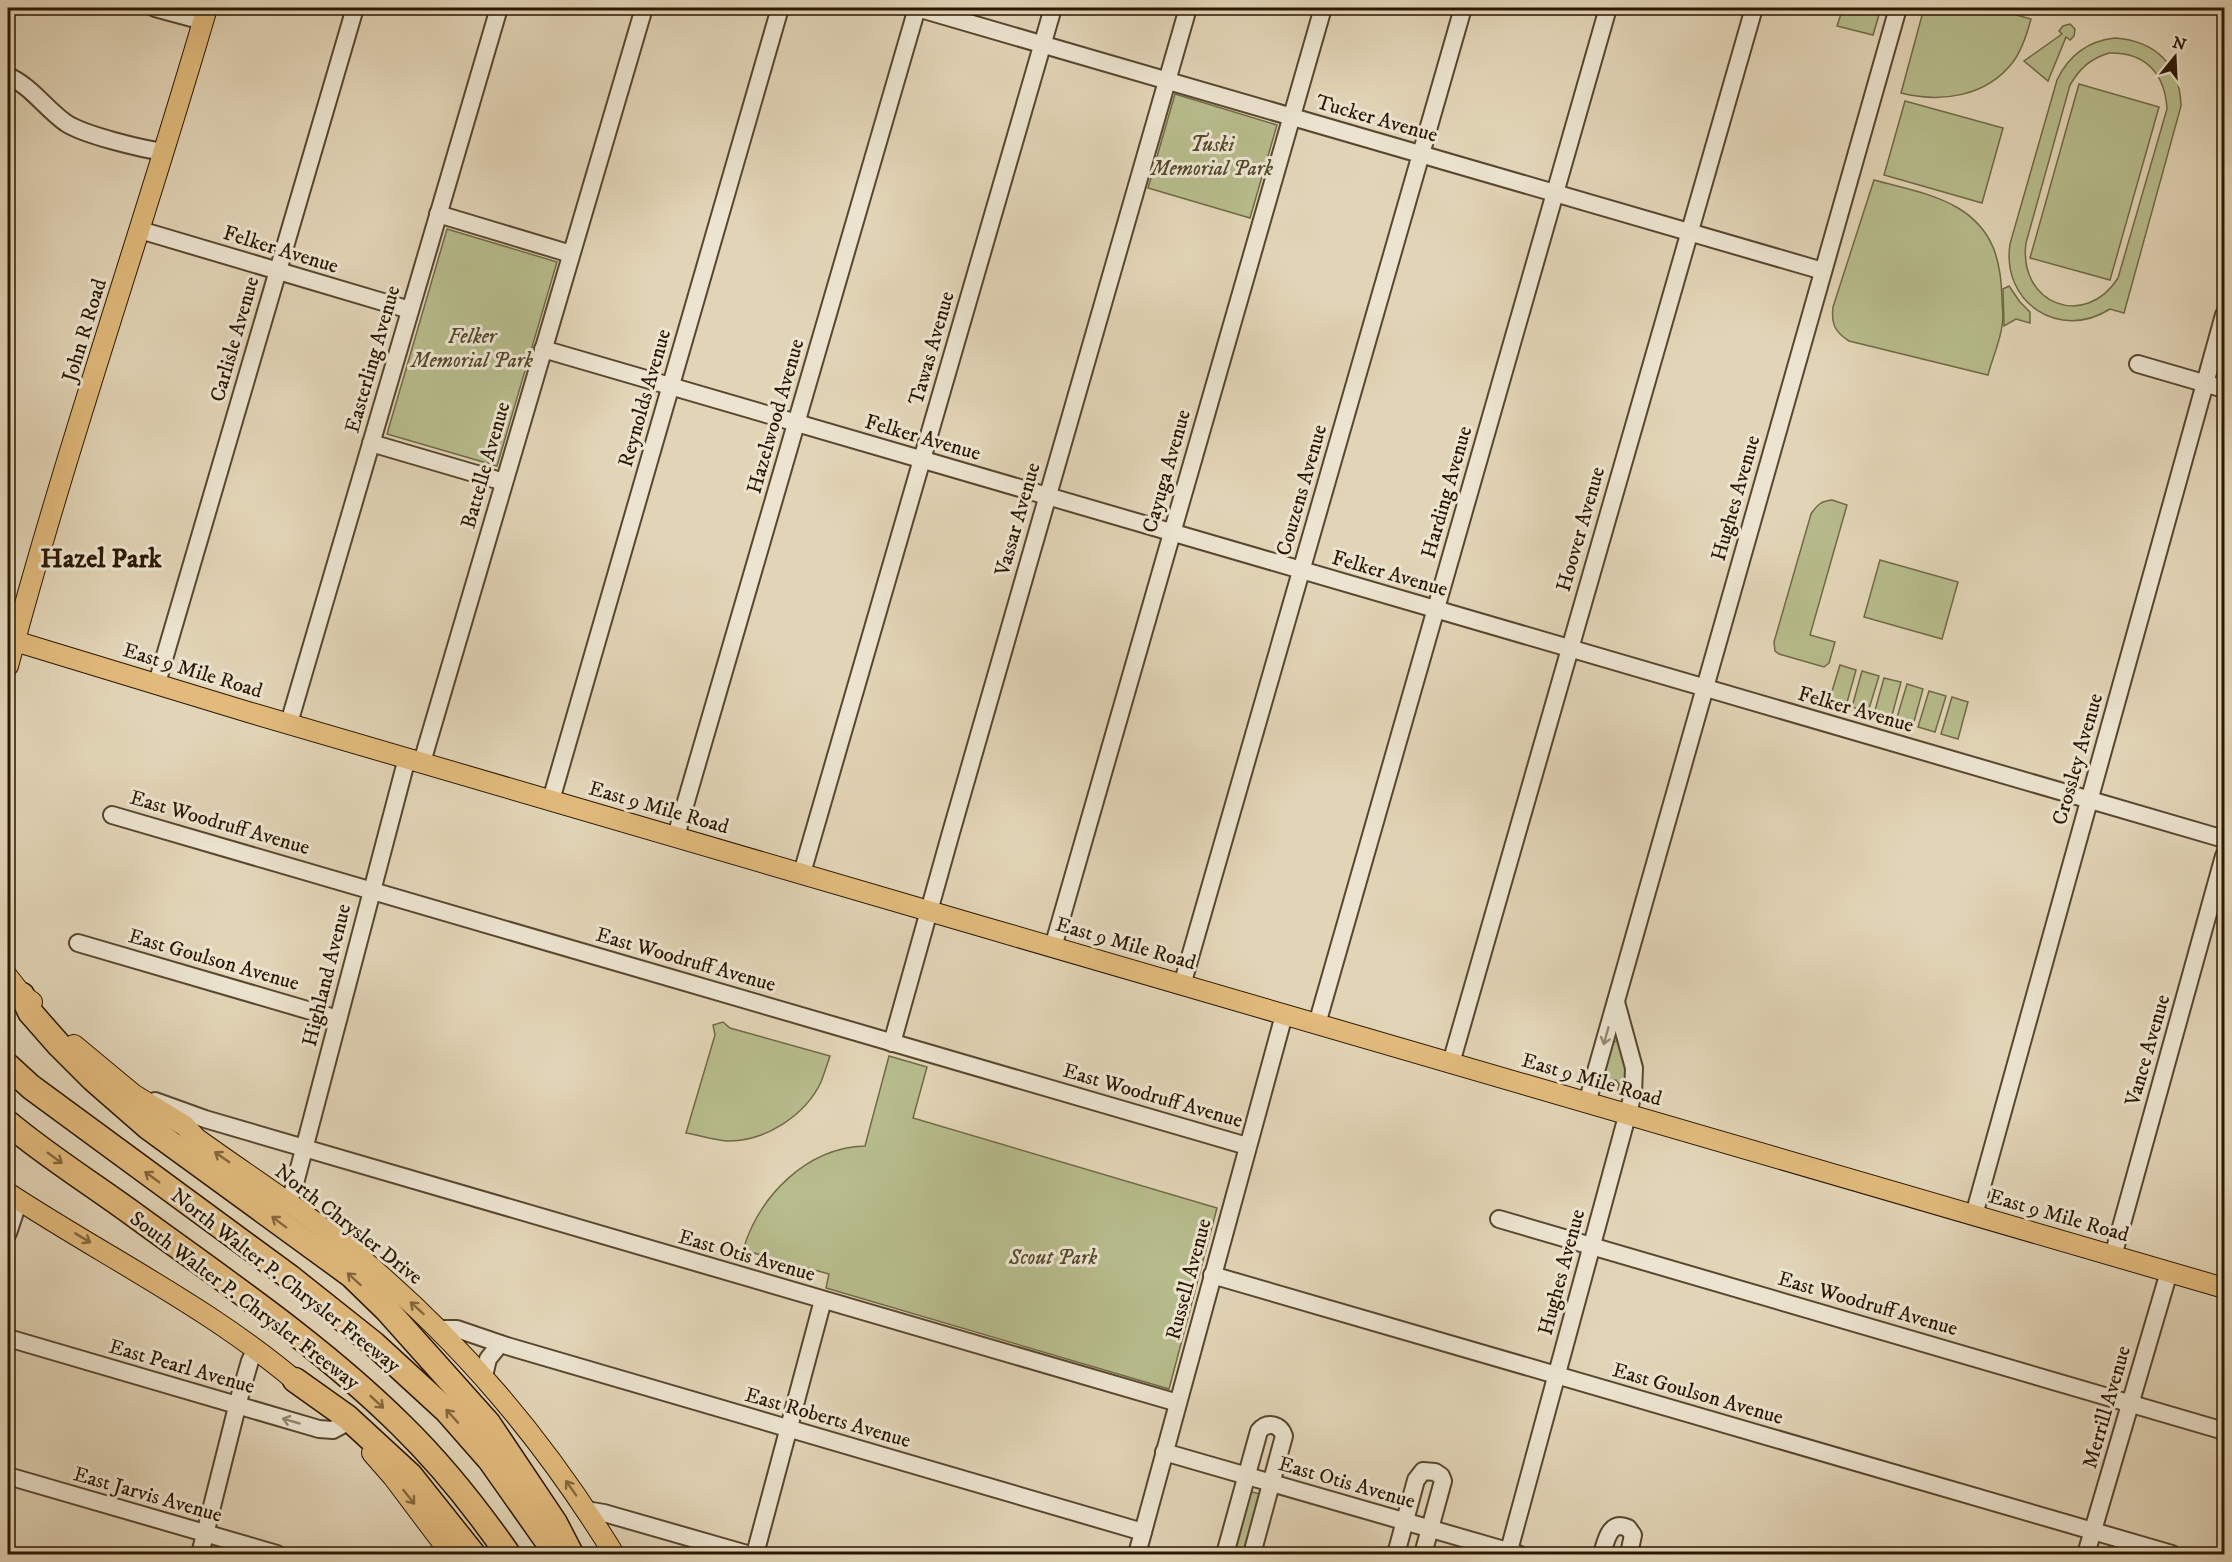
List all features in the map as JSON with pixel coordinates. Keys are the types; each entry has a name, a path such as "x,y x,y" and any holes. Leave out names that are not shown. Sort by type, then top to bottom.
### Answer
{"highway":[{"path":"15,986 30,1012 59,1045 93,1079 148,1127 351,1275 387,1310 488,1423 555,1523 571,1554"},
{"name":"North Walter P. Chrysler Freeway","path":"8,1066 31,1087 291,1278 374,1344 447,1411 483,1452 536,1523 555,1554"},
{"name":"South Walter P. Chrysler Freeway","path":"8,1123 249,1298 334,1365 402,1425 442,1468 508,1554"},
{"path":"295,1380 347,1417 410,1475 474,1554"}],"main road":[{"name":"John R Road","path":"8,666 11,640 140,230 205,14"},
{"name":"East 9 Mile Road","path":"11,640 929,911 2224,1288"},
{"name":"North Chrysler Drive","path":"15,986 101,1069 191,1132 356,1254 440,1329 484,1376 554,1463 614,1554"},
{"path":"13,1197 180,1296 256,1349 295,1380 344,1424 393,1477 451,1554"}],"street":[{"path":"155,8 205,14"},
{"name":"Carlisle Avenue","path":"157,683 355,8"},
{"name":"Easterling Avenue","path":"289,723 499,8"},
{"name":"Battelle Avenue","path":"415,760 504,482 644,8"},
{"name":"Reynolds Avenue","path":"550,800 780,8"},
{"name":"Tucker Avenue","path":"917,8 1823,271"},
{"name":"Hazelwood Avenue","path":"676,836 917,8"},
{"name":"Tawas Avenue","path":"802,873 1053,8"},
{"name":"Vassar Avenue","path":"892,1043 1188,8"},
{"name":"Cayuga Avenue","path":"1053,947 1323,8"},
{"name":"Couzens Avenue","path":"1182,985 1463,8"},
{"name":"Harding Avenue","path":"1317,1024 1608,8"},
{"name":"Hoover Avenue","path":"1450,1063 1754,8"},
{"name":"Hughes Avenue","path":"1587,1103 1898,8"},
{"path":"8,76 21,83 73,127 164,152"},
{"path":"438,214 571,254"},
{"name":"Felker Avenue","path":"140,230 410,310"},
{"name":"Crossley Avenue","path":"1974,1215 2224,315"},
{"name":"Felker Avenue","path":"543,349 2224,839"},
{"path":"2138,364 2224,389"},
{"path":"371,442 504,482"},
{"name":"Highland Avenue","path":"287,1202 293,1191 305,1148 371,890 415,760"},
{"name":"East Woodruff Avenue","path":"112,815 1248,1146"},
{"name":"Vance Avenue","path":"2113,1256 2224,856"},
{"name":"East Goulson Avenue","path":"78,943 338,1019"},
{"name":"Hughes Avenue","path":"1511,1554 1556,1375 1634,1089 1634,1068 1616,1002"},
{"name":"Russell Avenue","path":"1137,1554 1284,1014"},
{"path":"127,1089 205,1119 305,1148"},
{"path":"172,1107 191,1132"},
{"path":"191,1132 196,1122 293,1149 305,1148"},
{"name":"East Otis Avenue","path":"305,1148 1178,1403"},
{"path":"8,1233 13,1197"},
{"name":"East Woodruff Avenue","path":"1499,1219 2224,1431"},
{"name":"Merrill Avenue","path":"2086,1554 2169,1272"},
{"name":"East Goulson Avenue","path":"1212,1275 2172,1554"},
{"path":"755,1554 823,1300"},
{"name":"East Roberts Avenue","path":"440,1329 457,1329 500,1344 1143,1532"},
{"name":"East Pearl Avenue","path":"8,1338 319,1429 333,1430 344,1424"},
{"path":"484,1376 488,1359 500,1344"},
{"path":"200,1554 250,1361 256,1349"},
{"path":"1225,1554 1258,1431 1262,1426 1277,1425 1284,1436 1252,1554"},
{"name":"East Otis Avenue","path":"1164,1452 1511,1554"},
{"path":"1396,1554 1419,1474 1423,1471 1435,1472 1441,1476 1443,1481 1423,1554"},
{"name":"East Jarvis Avenue","path":"8,1476 277,1554"},
{"path":"586,1510 604,1513 747,1554"},
{"path":"1602,1554 1608,1533 1619,1526 1628,1528 1633,1535 1629,1554"}],"green space":[{"path":"1843,8 1881,8 1873,35 1837,26"},
{"path":"1924,8 1991,8 2031,19 2024,42 2013,62 1990,83 1976,90 1947,97 1916,96 1901,93"},
{"path":"2070,24 2075,29 2074,36 2070,40 2066,37 2048,81 2024,61 2062,34 2059,31 2063,26"},
{"path":"2115,38 2130,40 2154,50 2163,58 2176,78 2181,106 2124,313 2110,309 2091,318 2072,321 2054,318 2038,311 2025,299 2015,284 2010,265 2010,244 2057,80 2067,63 2080,51","holes":["2109,53 2122,54 2143,61 2158,76 2167,109 2118,278 2104,294 2089,303 2072,306 2057,303 2043,295 2032,282 2026,264 2026,243 2070,85 2082,69 2096,58"]},
{"path":"2079,84 2159,107 2110,280 2030,258"},
{"name":"Tuski Memorial Park","path":"1175,94 1277,125 1250,218 1148,188"},
{"path":"1905,101 2003,128 1982,203 1884,175"},
{"path":"1874,180 1938,198 1970,216 1987,236 2000,271 2003,316 2000,338 1988,375 1849,341 1835,327 1833,307"},
{"name":"Felker Memorial Park","path":"447,229 557,262 497,466 387,434"},
{"path":"2009,286 2030,312 2030,323 2016,319 2004,326 2003,289"},
{"path":"1832,500 1847,505 1810,635 1835,642 1829,663 1824,667 1779,654 1775,651 1774,642 1811,514 1820,504"},
{"path":"1880,560 1958,582 1942,639 1864,617"},
{"path":"1840,665 1856,670 1846,706 1829,701"},
{"path":"1862,671 1879,676 1868,712 1852,707"},
{"path":"1884,678 1901,682 1891,719 1874,714"},
{"path":"1907,684 1923,689 1913,725 1896,721"},
{"path":"1929,691 1946,696 1935,732 1918,727"},
{"path":"1952,697 1968,702 1958,739 1941,734"},
{"path":"723,1022 730,1028 830,1056 821,1082 805,1106 782,1125 755,1137 727,1141 686,1133 715,1035 713,1025"},
{"path":"1617,1041 1623,1053 1626,1068 1623,1096 1617,1095 1619,1084 1616,1080 1609,1081 1604,1091 1600,1090 1613,1042"},
{"name":"Scout Park","path":"889,1056 927,1067 913,1118 1217,1208 1169,1389 826,1288 829,1274 743,1250 760,1212 788,1179 804,1166 823,1156 843,1149 865,1146"},
{"path":"1248,1491 1260,1494 1246,1554 1231,1554"}],"district":[{"name":"Hazel Park","path":"101,558"}]}
